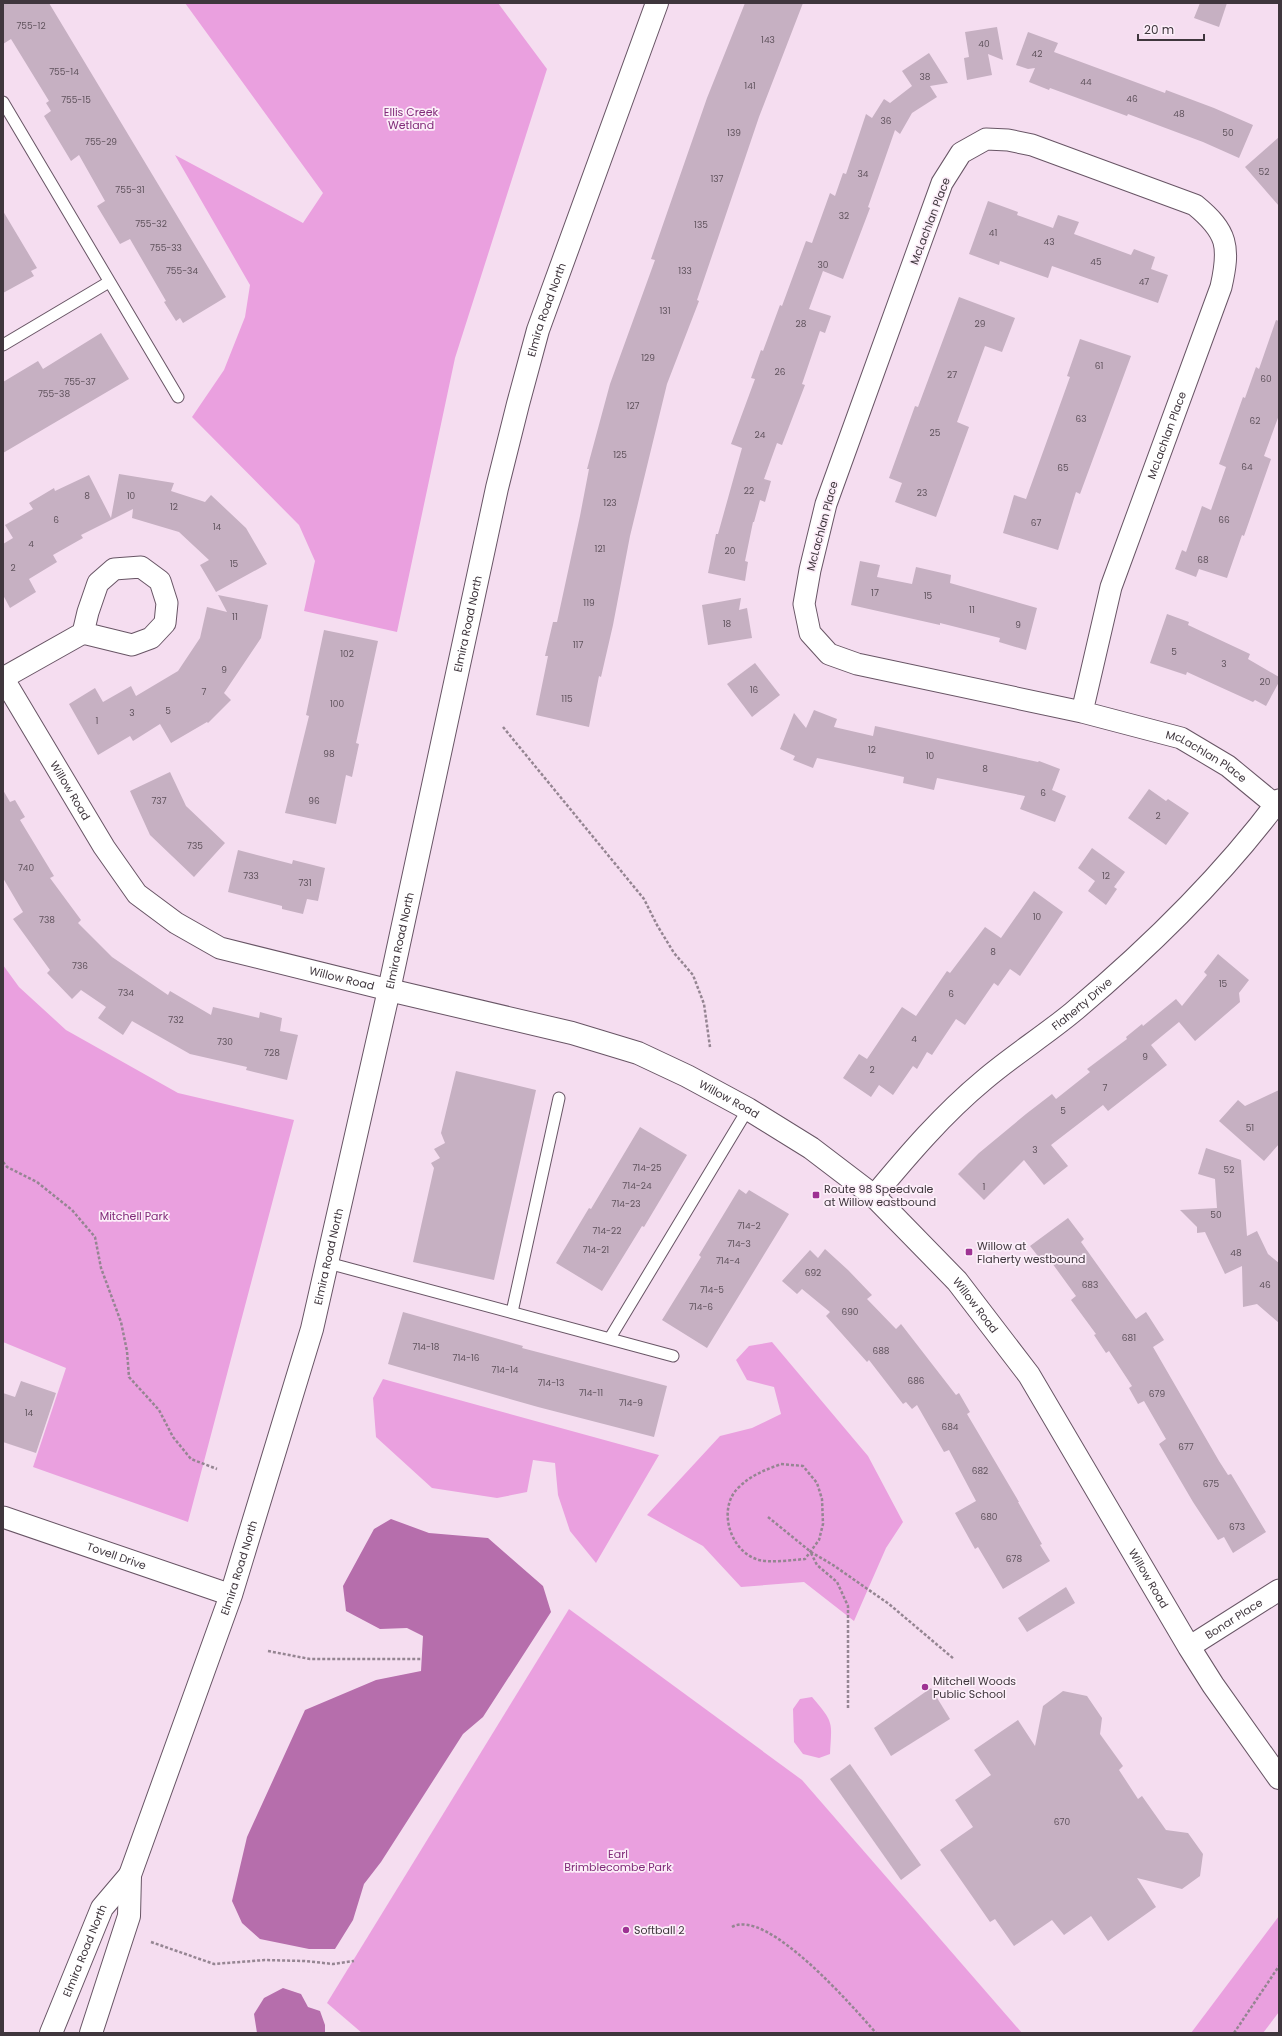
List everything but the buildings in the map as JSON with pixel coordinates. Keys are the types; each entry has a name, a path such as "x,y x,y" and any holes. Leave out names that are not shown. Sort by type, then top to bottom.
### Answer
{"main road":[{"name":"Elmira Road North","path":"91,2033 129,1916 130,1875 231,1595 294,1393 312,1329 389,990 497,488 538,330 657,3"},
{"name":"Willow Road","path":"389,990 572,1033 631,1051 687,1076 748,1109 811,1148 874,1196 957,1281 1029,1375 1188,1647 1279,1778"},
{"name":"Elmira Road North","path":"51,2033 102,1908 130,1875"}],"street":[{"name":"McLachlan Place","path":"1082,712 1111,587 1221,287 1227,263 1224,238 1213,220 1195,205 1032,145 1008,140 986,139 961,153 942,183 826,504 810,570 804,604 810,633 829,654 857,664 1082,712 1181,738 1228,766 1278,804"},
{"path":"3,678 83,633"},
{"name":"Willow Road","path":"3,678 104,848 137,894 176,924 220,948 389,990"},
{"name":"Flaherty Drive","path":"874,1196 943,1118 983,1080 1072,1012 1166,930 1227,864 1278,804"},
{"name":"Tovell Drive","path":"3,1517 231,1595"},
{"name":"Bonar Place","path":"1188,1647 1279,1590"}],"lane":[{"path":"3,102 178,397"},
{"path":"3,345 109,282"},
{"path":"512,1312 559,1098"},
{"path":"610,1338 748,1109"},
{"path":"328,1263 674,1356"}],"path":[{"path":"503,727 644,899 657,925 674,953 693,975 704,1004 710,1047"},
{"path":"3,1162 7,1167 37,1182 72,1210 96,1237 101,1268 121,1322 127,1351 129,1377 159,1410 173,1437 190,1459 216,1469"},
{"path":"781,1464 803,1466 817,1483 822,1499 823,1524 819,1540 811,1552 805,1559 760,1560 745,1553 733,1538 728,1524 727,1504 737,1488 756,1474 781,1464"},
{"path":"768,1517 811,1552 833,1565 889,1604 954,1659"},
{"path":"811,1552 817,1565 837,1582 848,1606 848,1710"},
{"path":"268,1651 310,1659 422,1658"},
{"path":"732,1927 738,1923 752,1924 792,1947 856,2010 876,2033"},
{"path":"151,1942 214,1964 265,1960 305,1961 333,1964 354,1961"},
{"path":"1234,2033 1279,1966"}],"green space":[{"name":"Ellis Creek Wetland","path":"185,3 498,3 547,69 455,358 397,632 304,611 315,561 299,525 192,417 224,370 245,317 250,285 175,155 303,223 323,193"},
{"name":"Mitchell Park","path":"3,965 19,987 66,1030 178,1093 294,1120 188,1522 33,1467 66,1368 3,1342"},
{"path":"772,1342 868,1456 903,1522 886,1548 854,1621 804,1582 741,1587 703,1546 647,1515 720,1436 752,1428 781,1414 774,1387 747,1380 736,1360 749,1346"},
{"path":"383,1379 659,1455 596,1563 570,1531 558,1495 555,1463 533,1460 527,1492 497,1498 432,1488 376,1437 373,1398"},
{"name":"Earl Brimblecombe Park","path":"569,1609 802,1780 1022,2033 362,2033 327,2003"},
{"path":"812,1697 828,1718 831,1728 830,1754 819,1758 803,1754 794,1742 793,1709 800,1699"},
{"path":"1279,1916 1279,2012 1263,2033 1191,2033"}],"shaded area":[{"path":"391,1519 429,1533 488,1538 543,1586 551,1612 483,1717 463,1734 381,1862 364,1884 353,1920 335,1949 309,1949 260,1939 242,1923 232,1901 247,1837 305,1710 376,1680 421,1671 423,1636 407,1628 380,1629 346,1611 343,1586 374,1529"},
{"path":"283,1988 301,1994 308,2007 320,2011 325,2025 325,2033 257,2033 254,2014 264,1998"}],"place":[{"name":"Route 98 Speedvale at Willow eastbound","path":"816,1195"},
{"name":"Willow at Flaherty westbound","path":"969,1252"},
{"name":"Mitchell Woods Public School","path":"925,1687"},
{"name":"Softball 2","path":"626,1930"}]}
